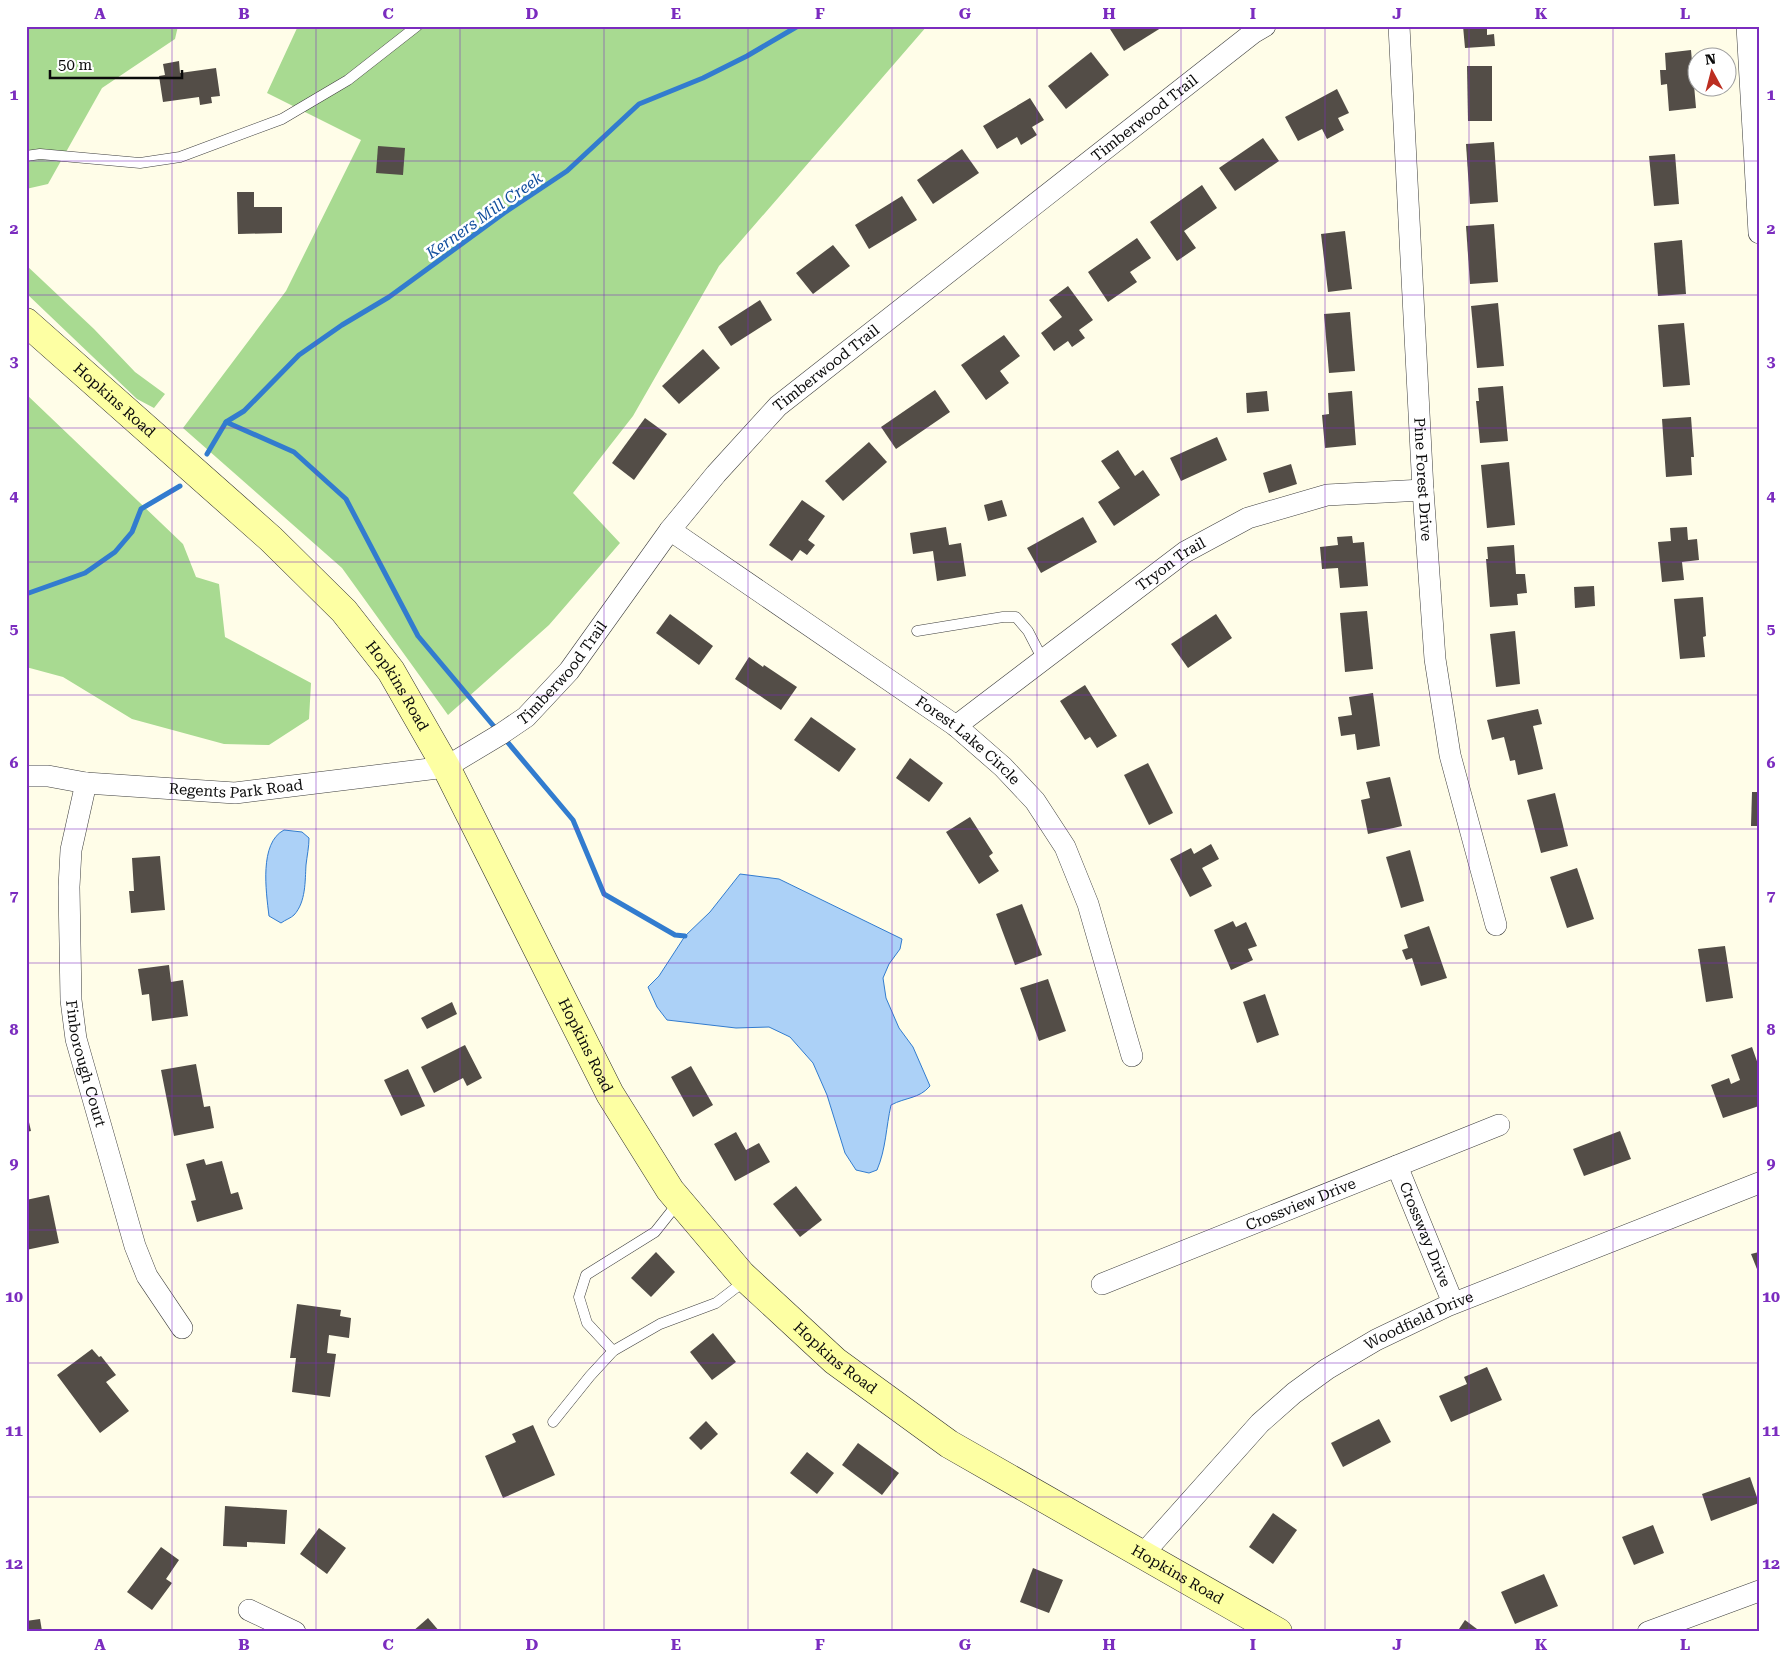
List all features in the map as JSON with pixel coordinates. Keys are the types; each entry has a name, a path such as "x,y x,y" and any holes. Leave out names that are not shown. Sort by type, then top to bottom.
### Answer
{"main road":[{"name":"Hopkins Road","path":"26,322 272,540 344,611 390,671 446,767 610,1094 670,1190 746,1280 835,1361 949,1444 1278,1632"}],"street":[{"name":"Timberwood Trail","path":"446,767 501,734 526,716 569,671 670,530 716,474 778,406 1265,26"},
{"name":"Pine Forest Drive","path":"1399,26 1423,490 1434,659 1450,755 1496,925"},
{"path":"1747,26 1759,233"},
{"name":"Tryon Trail","path":"956,726 1184,552 1248,518 1327,495 1423,490"},
{"name":"Forest Lake Circle","path":"670,530 956,726 1002,767 1035,801 1065,847 1088,904 1132,1056"},
{"name":"Regents Park Road","path":"26,776 48,776 86,783 235,793 446,767"},
{"name":"Finborough Court","path":"86,783 71,850 69,887 71,1000 76,1039 135,1246 147,1276 182,1328"},
{"name":"Crossview Drive","path":"1102,1284 1499,1126"},
{"name":"Crossway Drive","path":"1397,1166 1453,1304"},
{"name":"Woodfield Drive","path":"1143,1554 1260,1424 1294,1393 1327,1369 1376,1340 1453,1304 1759,1183"},
{"path":"1648,1632 1759,1590"},
{"path":"249,1610 295,1632"}],"lane":[{"path":"26,156 49,155 140,164 180,157 282,119 348,80 417,26"},
{"path":"917,631 1003,617 1016,617 1028,631 1043,660"},
{"path":"613,1351 587,1323 579,1297 586,1275 654,1232 679,1201"},
{"path":"553,1422 613,1351 660,1324 716,1303 746,1280"}],"green space":[{"path":"26,26 178,26 175,39 102,88 48,184 26,189"},
{"path":"298,26 927,26 719,266 633,416 573,493 620,543 549,625 448,715 342,568 183,428 286,291 361,140 267,93"},
{"path":"26,265 94,329 135,372 165,394 154,408 137,399 26,293"},
{"path":"26,394 183,544 196,577 219,584 225,637 311,683 309,719 269,745 224,744 132,719 63,677 26,667"}],"water":[{"path":"284,830 302,832 309,838 309,841 301,904 294,915 281,923 269,916 266,868 267,856 271,845 276,836"},
{"path":"740,874 779,879 902,939 900,949 889,964 883,978 886,998 899,1028 913,1047 930,1086 917,1096 891,1105 884,1146 877,1170 869,1173 856,1170 845,1153 827,1095 813,1063 790,1037 769,1027 736,1028 667,1020 657,1007 648,987 659,976 685,936 710,912"}],"building":[{"path":"1114,26 1164,26 1124,51 1110,29"},
{"path":"1463,26 1487,26 1487,35 1494,34 1495,46 1465,48"},
{"path":"1688,50 1688,98 1695,98 1696,108 1669,111 1667,84 1661,85 1660,70 1666,70 1665,53"},
{"path":"1091,52 1109,75 1066,109 1048,86"},
{"path":"179,61 180,73 216,68 220,96 211,97 212,103 200,105 199,97 163,102 159,76 165,75 163,64"},
{"path":"1467,66 1492,66 1492,121 1468,121"},
{"path":"1337,89 1349,113 1338,118 1344,130 1327,139 1322,129 1298,141 1285,117"},
{"path":"1030,98 1044,120 1032,127 1037,135 1021,145 1017,137 997,149 983,126"},
{"path":"1263,138 1279,161 1235,191 1219,168"},
{"path":"1494,142 1498,202 1470,204 1466,144"},
{"path":"378,146 405,148 403,175 376,173"},
{"path":"962,149 979,173 933,204 917,180"},
{"path":"1675,154 1679,204 1654,206 1649,156"},
{"path":"1202,185 1217,208 1184,231 1196,248 1177,261 1150,222"},
{"path":"237,192 254,192 254,207 282,207 282,233 238,234"},
{"path":"902,196 917,220 869,249 855,225"},
{"path":"1494,224 1498,282 1470,284 1466,226"},
{"path":"1345,231 1352,289 1328,292 1321,234"},
{"path":"1137,238 1151,258 1130,272 1137,282 1108,302 1088,272"},
{"path":"1682,240 1686,294 1658,296 1654,243"},
{"path":"833,245 850,266 813,294 796,273"},
{"path":"1068,286 1093,320 1079,330 1085,338 1072,347 1068,341 1054,351 1041,333 1062,317 1049,300"},
{"path":"760,300 772,320 731,346 718,327"},
{"path":"1498,303 1504,366 1477,368 1471,306"},
{"path":"1350,312 1355,371 1329,373 1324,314"},
{"path":"1684,323 1690,385 1663,387 1658,325"},
{"path":"1004,335 1020,356 1000,371 1009,383 986,400 961,365"},
{"path":"703,349 720,368 679,404 662,386"},
{"path":"1503,386 1508,441 1480,443 1476,401 1479,401 1478,388"},
{"path":"935,390 950,412 896,449 881,427"},
{"path":"1267,391 1269,411 1247,413 1246,393"},
{"path":"1352,391 1356,445 1325,448 1322,415 1329,414 1328,393"},
{"path":"1691,417 1694,457 1691,457 1692,475 1666,477 1662,419"},
{"path":"645,418 667,434 634,480 612,463"},
{"path":"1217,437 1227,460 1181,481 1170,458"},
{"path":"869,442 887,462 843,501 825,481"},
{"path":"1118,450 1135,476 1143,470 1160,495 1114,526 1098,502 1120,488 1101,461"},
{"path":"1509,462 1515,525 1487,528 1481,465"},
{"path":"1291,464 1297,484 1269,493 1263,473"},
{"path":"802,500 825,516 808,540 815,545 807,555 800,550 792,561 769,545"},
{"path":"1002,500 1007,516 988,521 984,505"},
{"path":"1083,517 1097,542 1041,573 1027,548"},
{"path":"946,527 949,545 961,543 966,576 937,581 933,551 913,554 910,533"},
{"path":"1687,527 1688,540 1697,539 1699,560 1682,562 1684,580 1662,582 1658,542 1671,541 1670,528"},
{"path":"1352,536 1353,543 1364,542 1368,586 1340,588 1338,568 1322,569 1320,547 1338,545 1337,537"},
{"path":"1514,545 1516,574 1525,574 1527,593 1517,594 1518,605 1490,607 1486,559 1488,559 1487,547"},
{"path":"1594,586 1595,606 1575,608 1574,587"},
{"path":"1703,597 1706,636 1703,637 1705,657 1680,659 1674,599"},
{"path":"1367,611 1373,669 1345,672 1340,613"},
{"path":"670,614 713,646 699,665 656,633"},
{"path":"1216,614 1232,638 1188,668 1171,644"},
{"path":"1515,631 1520,684 1496,687 1490,634"},
{"path":"749,657 797,687 781,710 735,679"},
{"path":"1085,685 1117,736 1097,748 1090,737 1085,740 1060,701"},
{"path":"1373,693 1380,746 1357,750 1355,734 1341,736 1338,717 1352,715 1349,697"},
{"path":"1538,709 1542,724 1533,726 1543,769 1518,775 1515,760 1510,761 1504,737 1492,740 1487,720"},
{"path":"811,717 856,749 839,772 794,740"},
{"path":"910,758 943,783 929,802 896,778"},
{"path":"1148,763 1173,813 1149,825 1124,775"},
{"path":"1390,777 1402,826 1368,834 1361,800 1370,798 1366,782"},
{"path":"1752,792 1759,792 1759,826 1751,826"},
{"path":"1555,793 1568,846 1541,853 1527,800"},
{"path":"970,817 993,853 989,856 999,871 979,884 946,832"},
{"path":"1211,844 1219,859 1202,868 1212,886 1190,897 1170,859 1191,848 1194,854"},
{"path":"1410,850 1424,901 1401,908 1386,857"},
{"path":"160,856 165,910 131,913 129,891 134,891 132,858"},
{"path":"1577,868 1594,919 1567,928 1550,877"},
{"path":"1022,904 1042,955 1015,965 996,914"},
{"path":"1233,921 1236,927 1246,922 1257,946 1248,949 1253,960 1231,970 1214,930"},
{"path":"1429,926 1447,978 1421,986 1412,958 1406,960 1402,950 1408,948 1404,935"},
{"path":"1725,946 1733,998 1706,1002 1698,949"},
{"path":"169,965 171,982 183,980 188,1016 152,1021 149,994 142,995 138,969"},
{"path":"1048,979 1066,1031 1039,1041 1020,988"},
{"path":"1265,994 1279,1035 1257,1043 1243,1002"},
{"path":"452,1002 457,1014 427,1029 421,1018"},
{"path":"465,1045 482,1078 467,1086 463,1078 434,1093 421,1067"},
{"path":"1752,1047 1759,1067 1759,1106 1723,1118 1711,1085 1729,1078 1731,1084 1740,1080 1731,1055"},
{"path":"196,1064 204,1107 210,1106 214,1128 174,1136 161,1070"},
{"path":"691,1066 713,1105 693,1117 671,1077"},
{"path":"408,1069 425,1106 401,1116 384,1080"},
{"path":"26,1109 31,1131 26,1132"},
{"path":"1620,1131 1631,1159 1584,1176 1573,1149"},
{"path":"736,1132 746,1150 759,1143 770,1162 735,1181 714,1144"},
{"path":"204,1159 206,1165 222,1161 231,1194 238,1192 243,1209 197,1222 191,1201 196,1200 186,1164"},
{"path":"796,1186 822,1220 800,1237 773,1204"},
{"path":"49,1195 59,1243 26,1250 26,1200"},
{"path":"656,1252 675,1272 651,1297 631,1278"},
{"path":"1759,1252 1759,1274 1751,1254"},
{"path":"297,1304 341,1310 340,1316 351,1318 349,1338 329,1335 327,1353 336,1354 330,1397 292,1392 296,1358 290,1358"},
{"path":"713,1333 736,1362 712,1380 690,1352"},
{"path":"92,1349 99,1357 101,1356 116,1375 106,1382 129,1411 100,1433 57,1375"},
{"path":"1487,1367 1502,1400 1451,1422 1439,1396 1467,1384 1464,1377"},
{"path":"1379,1419 1391,1442 1343,1467 1331,1443"},
{"path":"706,1421 718,1434 701,1450 689,1438"},
{"path":"533,1425 555,1475 503,1498 485,1456 516,1442 512,1434"},
{"path":"858,1443 899,1473 882,1495 842,1465"},
{"path":"807,1452 834,1473 817,1494 790,1473"},
{"path":"1750,1477 1759,1503 1711,1521 1702,1494"},
{"path":"225,1506 287,1510 285,1544 247,1542 247,1547 223,1546"},
{"path":"1273,1513 1297,1530 1273,1564 1249,1547"},
{"path":"1653,1525 1664,1553 1634,1565 1622,1537"},
{"path":"319,1528 346,1548 327,1574 300,1554"},
{"path":"161,1547 179,1560 166,1579 172,1583 152,1610 127,1592"},
{"path":"1033,1568 1063,1580 1049,1613 1020,1602"},
{"path":"1544,1574 1558,1606 1515,1624 1501,1592"},
{"path":"428,1618 440,1632 412,1632"},
{"path":"40,1619 42,1631 26,1632 26,1621"},
{"path":"1465,1620 1481,1632 1457,1632"}],"waterway":[{"name":"Kerners Mill Creek","path":"207,454 226,422 244,411 299,355 342,325 389,297 504,213 567,171 639,104 703,78 747,56 798,26"},
{"path":"226,422 294,452 346,499 418,636 497,730"},
{"name":"Kerners Mill Creek","path":"26,594 85,573 115,552 132,532 141,509 180,486"},
{"path":"504,738 573,820 604,894 675,935 685,936"}]}
